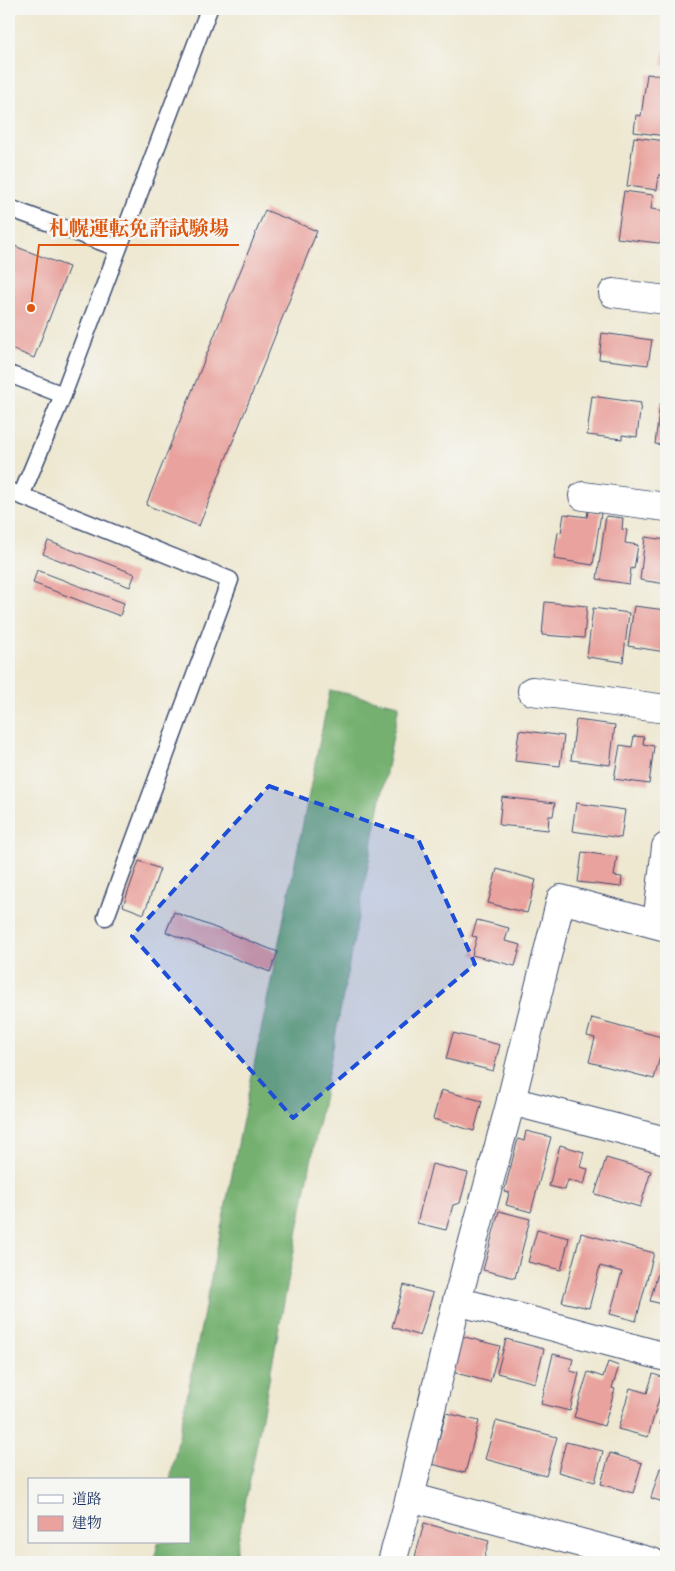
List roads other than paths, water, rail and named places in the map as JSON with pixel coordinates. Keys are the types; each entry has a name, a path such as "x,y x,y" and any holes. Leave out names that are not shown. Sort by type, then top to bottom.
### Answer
{"street":[{"path":"613,293 666,300"},
{"path":"583,496 666,507"},
{"path":"532,691 666,709"},
{"path":"392,1562 410,1497 457,1301 511,1101 562,899 661,925 666,847"},
{"path":"511,1101 666,1141"},
{"path":"457,1301 666,1357"},
{"path":"410,1497 652,1562"}],"lane":[{"path":"106,917 230,580 15,493 63,395 209,9"},
{"path":"9,208 118,248"},
{"path":"9,374 63,395"}],"place":[{"name":"札幌運転免許試験場","path":"31,308"}]}
